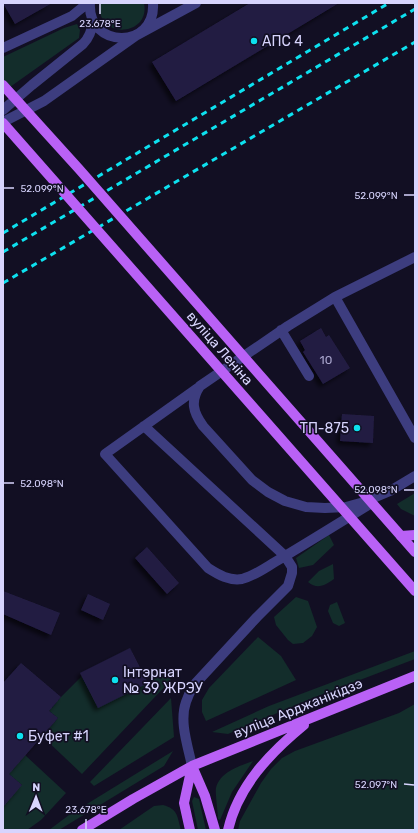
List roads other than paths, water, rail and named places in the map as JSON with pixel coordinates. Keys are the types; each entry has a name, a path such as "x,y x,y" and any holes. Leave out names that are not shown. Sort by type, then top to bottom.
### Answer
{"main road":[{"name":"вуліца Леніна","path":"3,85 95,187 415,552"},
{"name":"вуліца Леніна","path":"3,123 415,592"},
{"path":"401,536 415,535"},
{"name":"вуліца Арджанікідзэ","path":"82,830 192,766 415,676"},
{"path":"228,830 236,806 246,786 281,744 311,719"},
{"path":"190,830 184,803 192,766"},
{"path":"192,766 205,796 216,830"}],"street":[{"path":"3,110 32,84 84,44 92,32 93,21 89,3 72,16 5,44"},
{"path":"3,123 44,101 145,28 151,19 153,3"},
{"path":"93,21 99,29 107,35 117,38 127,38 196,3"},
{"path":"415,257 335,298 281,330 105,454 208,568 219,576 231,579 243,579 254,574 415,476"},
{"path":"335,298 415,438"},
{"path":"281,330 309,376"},
{"path":"200,386 194,401 194,409 197,418 252,480 268,492 285,501 306,507 325,508 346,507 364,502 390,491"},
{"path":"144,426 285,556 292,567 292,573 288,586 194,685 185,703 183,715 184,728 192,766"}],"railway":[{"path":"3,233 389,3"},
{"path":"3,252 415,9"},
{"path":"3,283 415,42"}],"place":[{"name":"АПС 4","path":"254,41"},
{"name":"ТП-875","path":"357,428"},
{"name":"Інтэрнат № 39 ЖРЭУ","path":"115,680"},
{"name":"Буфет #1","path":"20,736"}]}
